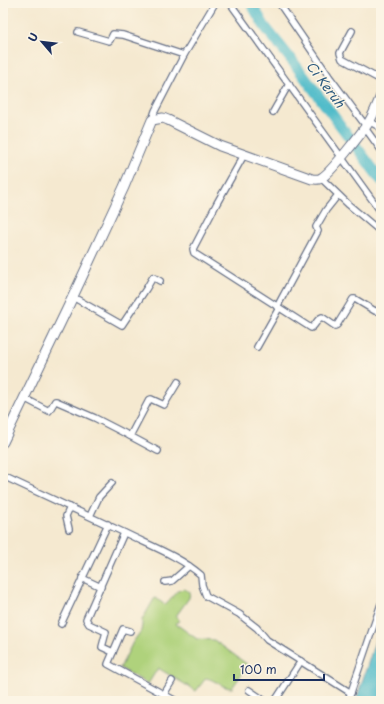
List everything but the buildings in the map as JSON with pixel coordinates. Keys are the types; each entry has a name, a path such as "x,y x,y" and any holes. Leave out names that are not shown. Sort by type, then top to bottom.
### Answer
{"main road":[{"path":"3,442 124,187 152,120 163,118 220,146 312,179 321,178 333,168 366,126 381,96"}],"street":[{"path":"152,120 154,111 184,55 215,3"},
{"path":"230,3 289,84 344,154 381,212"},
{"path":"279,3 331,79 366,126 381,150"},
{"path":"352,31 340,53 342,59 381,80"},
{"path":"78,32 108,41 113,34 123,35 184,55"},
{"path":"273,112 289,84"},
{"path":"366,126 381,128"},
{"path":"244,155 241,163 216,203 193,249 194,253 311,328 314,327 319,318 322,317 335,326 337,325 355,299 375,311 379,310 381,306"},
{"path":"321,178 338,195 381,232"},
{"path":"257,347 318,231 316,227 326,210 338,195"},
{"path":"73,297 122,325 153,277 160,281"},
{"path":"130,436 149,400 151,399 164,406 178,382"},
{"path":"24,398 48,411 56,401 95,418 158,451"},
{"path":"3,476 158,548 189,566 201,575 202,585 206,596 239,614 257,628 267,640 351,693"},
{"path":"90,516 99,496 112,483"},
{"path":"69,529 66,516 70,507"},
{"path":"61,624 108,524"},
{"path":"113,652 102,646 106,637 106,632 88,624 86,620 124,533"},
{"path":"165,582 172,581 189,566"},
{"path":"82,578 101,587"},
{"path":"348,701 381,604"},
{"path":"130,631 123,629 108,664 176,701"},
{"path":"275,701 302,661"},
{"path":"164,694 172,681"},
{"path":"249,690 265,701"}],"green space":[{"path":"184,589 190,592 189,598 176,616 179,620 176,624 197,639 214,640 248,665 232,688 225,687 206,678 196,691 158,668 148,684 120,668 133,642 141,631 142,620 154,599 156,598 165,605 175,593"}],"water":[{"path":"381,625 381,701 356,701 378,632"}],"waterway":[{"name":"Ci Keruh","path":"251,3 265,27 294,63 381,180"}]}
